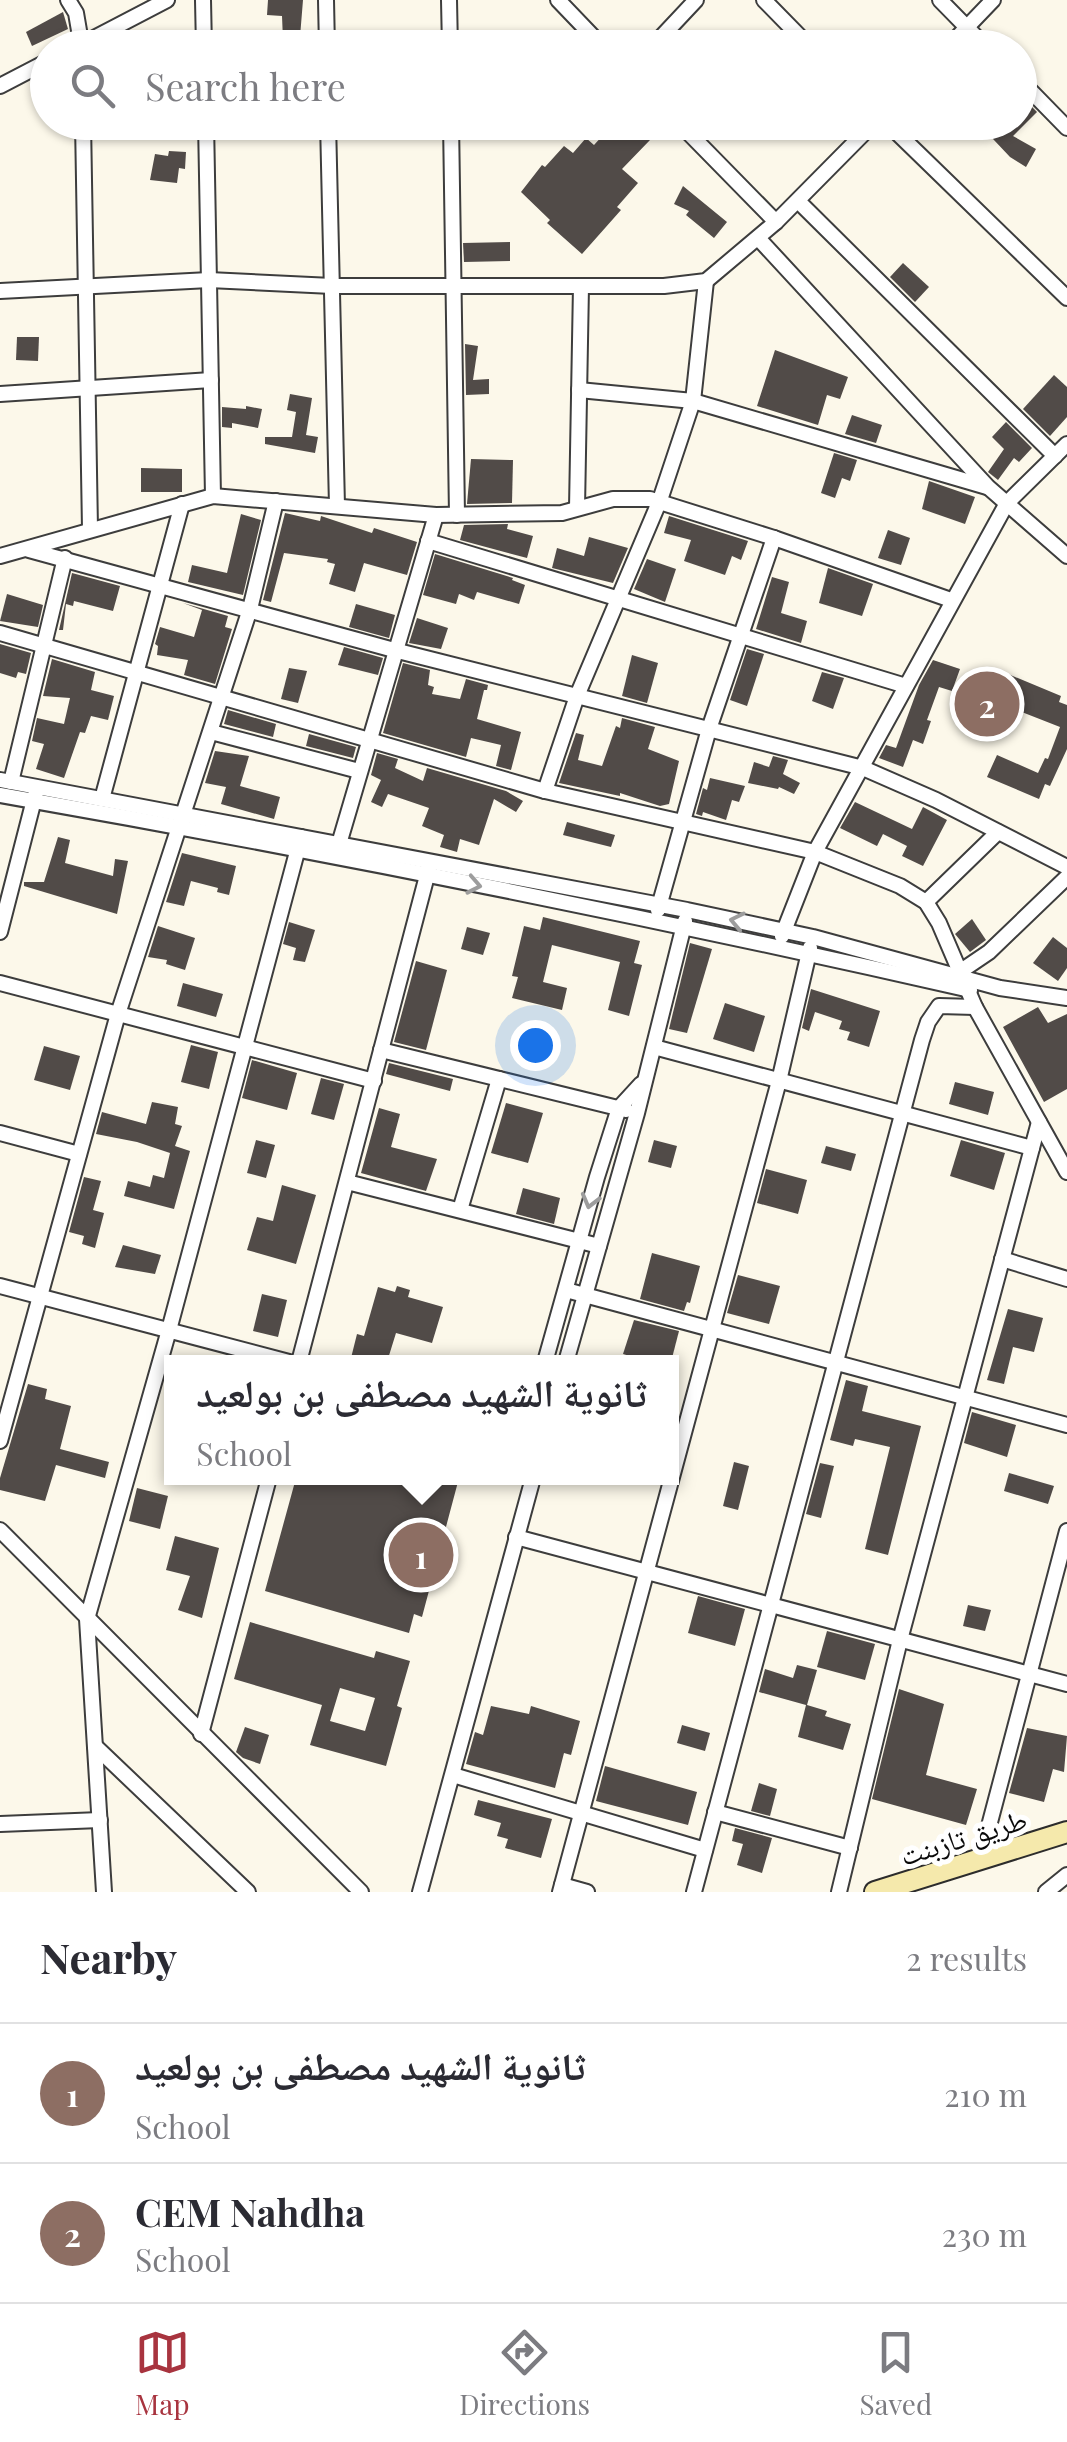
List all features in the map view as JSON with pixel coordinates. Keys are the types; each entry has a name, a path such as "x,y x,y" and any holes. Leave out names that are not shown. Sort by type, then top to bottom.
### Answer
{"street":[{"path":"68,0 76,13 78,30"},
{"path":"110,30 167,0"},
{"path":"204,0 204,30"},
{"path":"326,0 327,30"},
{"path":"449,0 450,30"},
{"path":"558,0 587,30"},
{"path":"667,30 696,0"},
{"path":"764,0 794,30"},
{"path":"940,0 970,30"},
{"path":"964,30 993,0"},
{"path":"0,86 30,70"},
{"path":"1037,97 1067,128"},
{"path":"83,140 90,529"},
{"path":"206,140 213,496"},
{"path":"328,140 337,506"},
{"path":"452,140 458,516"},
{"path":"696,140 776,222"},
{"path":"0,291 209,280 332,286 664,286 706,281 776,222 857,140"},
{"path":"905,140 1067,298"},
{"path":"798,201 1055,456"},
{"path":"758,238 988,487 1067,556"},
{"path":"546,792 577,696 660,500 693,401 706,281"},
{"path":"578,508 581,286"},
{"path":"0,394 211,380"},
{"path":"579,390 693,401 988,487"},
{"path":"779,946 815,852 1006,504 1067,444"},
{"path":"0,556 213,496 436,516 548,514 613,498 660,500 951,600"},
{"path":"0,1441 118,1014 250,609 276,501"},
{"path":"102,799 182,504"},
{"path":"339,844 436,516"},
{"path":"657,912 709,729 774,538"},
{"path":"428,542 906,686"},
{"path":"29,550 394,650 863,768 1067,867"},
{"path":"66,558 6,781 36,794 657,912 779,946 811,945 914,962 965,980 1067,998"},
{"path":"0,633 546,792 815,852 900,886 926,902 975,1007 1067,1172"},
{"path":"211,732 359,772"},
{"path":"0,932 36,794"},
{"path":"0,796 36,794 102,799 179,821"},
{"path":"926,902 998,832"},
{"path":"299,844 339,844 429,869"},
{"path":"102,1891 88,1619 299,844"},
{"path":"301,1355 429,869"},
{"path":"965,980 1067,877"},
{"path":"685,918 784,931 811,945"},
{"path":"568,1355 637,1113 685,918"},
{"path":"679,1451 779,1081 811,945"},
{"path":"0,983 374,1081"},
{"path":"694,1892 922,1040 934,1012 947,1004 975,1007"},
{"path":"654,1047 1032,1148"},
{"path":"381,1050 637,1113"},
{"path":"460,1210 499,1079"},
{"path":"548,1355 620,1108 642,1083"},
{"path":"839,1892 900,1640 1039,1122"},
{"path":"0,1132 79,1154"},
{"path":"347,1182 599,1246"},
{"path":"1002,1259 1067,1279"},
{"path":"0,1286 262,1355"},
{"path":"566,1290 1067,1425"},
{"path":"201,1734 267,1485"},
{"path":"420,1892 531,1485"},
{"path":"587,1892 561,1888 670,1485"},
{"path":"0,1530 361,1892"},
{"path":"980,1860 1067,1531"},
{"path":"516,1537 1067,1684"},
{"path":"95,1746 248,1892"},
{"path":"454,1776 705,1850"},
{"path":"715,1812 850,1848"},
{"path":"0,1824 100,1820"},
{"name":"طريق تازبنت","path":"875,1892 907,1888 1067,1832"},
{"path":"1046,1892 1067,1875"}],"building":[{"path":"268,0 303,0 301,30 283,30 282,16 267,15"},
{"path":"63,12 68,29 30,30 30,41 26,32"},
{"path":"584,140 594,145 599,140 650,140 622,169 638,183 617,207 621,210 582,254 547,223 550,220 521,192 542,165 545,167 564,146 573,153"},
{"path":"994,140 1020,140 1036,149 1026,167"},
{"path":"169,151 186,152 185,169 179,168 177,183 150,180 155,154 168,156"},
{"path":"683,186 727,222 714,238 686,215 689,211 674,204"},
{"path":"510,242 510,261 464,262 463,243"},
{"path":"903,263 929,287 915,302 890,277"},
{"path":"17,337 39,337 38,361 16,360"},
{"path":"465,344 478,346 473,380 489,379 489,394 466,395"},
{"path":"775,350 848,377 840,399 827,395 818,425 757,406"},
{"path":"1054,375 1067,387 1067,417 1050,436 1023,409"},
{"path":"290,394 312,398 306,435 318,437 315,453 265,444 265,437 292,437 296,412 287,410"},
{"path":"222,407 262,409 258,428 232,423 232,428 222,427"},
{"path":"852,415 882,425 876,443 845,434"},
{"path":"1006,422 1032,448 1019,462 1014,458 998,480 988,472 1004,449 992,437"},
{"path":"834,453 857,460 850,481 842,478 835,498 821,493"},
{"path":"471,459 513,460 512,503 467,504"},
{"path":"141,468 182,469 182,492 141,492"},
{"path":"929,481 975,497 965,524 922,509"},
{"path":"285,513 320,521 321,516 372,533 374,528 417,542 407,575 364,563 355,592 329,584 335,564 327,562 328,559 284,553 271,602 263,600"},
{"path":"241,514 261,520 243,595 188,582 192,565 227,573"},
{"path":"669,516 748,541 741,560 732,556 725,575 684,561 691,540 664,533"},
{"path":"508,524 507,529 533,536 527,558 460,540 464,525"},
{"path":"888,530 910,538 901,565 878,558"},
{"path":"589,537 628,548 613,583 552,568 557,548 584,556"},
{"path":"435,554 525,585 519,604 477,592 474,600 459,594 456,604 423,595"},
{"path":"647,559 676,569 665,602 634,589"},
{"path":"828,568 873,584 862,616 819,603"},
{"path":"72,573 120,586 113,611 74,601 73,606 66,604 63,630 59,630"},
{"path":"772,577 789,582 781,613 807,621 801,643 756,629"},
{"path":"7,594 43,605 38,627 0,621"},
{"path":"183,603 228,616 225,627 232,629 215,684 184,675 188,660 157,655 155,644 160,627 194,637 202,610"},
{"path":"356,604 395,615 389,638 349,627"},
{"path":"417,618 448,628 441,649 409,643"},
{"path":"0,644 31,653 26,674 18,672 16,678 0,673"},
{"path":"344,647 383,658 378,675 338,665"},
{"path":"747,649 764,654 747,706 730,700"},
{"path":"632,655 658,663 647,703 622,696"},
{"path":"52,659 95,672 91,690 114,696 108,720 91,716 85,733 80,732 64,778 36,769 44,744 32,741 37,718 64,724 70,698 43,696"},
{"path":"933,660 960,669 952,691 939,687 923,744 913,740 903,767 879,758 886,745 896,748 919,685"},
{"path":"403,663 430,670 428,685 434,687 432,694 460,699 466,679 488,685 477,719 521,732 511,770 496,766 501,745 471,738 466,757 383,733"},
{"path":"289,668 307,671 298,703 281,699"},
{"path":"822,672 844,678 833,709 812,701"},
{"path":"1008,674 1061,696 1059,702 1067,705 1067,749 1050,786 1045,784 1039,799 987,777 997,755 1038,773 1060,727 996,702"},
{"path":"228,710 276,724 273,737 224,724"},
{"path":"622,718 655,727 648,749 679,761 669,804 660,806 620,793 559,783 576,733 584,735 578,760 602,766"},
{"path":"309,734 356,747 353,758 306,746"},
{"path":"215,751 249,756 240,786 280,797 274,819 221,804 226,787 205,783"},
{"path":"377,753 398,759 395,768 423,781 427,768 506,791 523,801 516,812 494,799 479,845 460,839 457,852 440,847 444,835 422,826 429,808 388,794 382,807 371,802 381,780 371,775"},
{"path":"773,756 788,760 783,774 800,783 794,794 779,787 748,783 754,762 769,767"},
{"path":"710,778 745,786 739,802 732,800 726,820 703,812 702,816 696,814"},
{"path":"855,802 912,829 923,807 947,820 923,866 902,856 907,846 883,834 877,846 840,828"},
{"path":"567,822 615,835 611,847 563,835"},
{"path":"58,837 70,840 65,863 113,876 115,859 128,861 117,914 24,886 24,882 44,882"},
{"path":"182,853 236,866 229,895 191,881 184,906 166,902"},
{"path":"543,917 640,941 634,963 642,965 629,1016 608,1010 620,962 552,945 543,982 567,988 562,1010 512,998 518,977 512,976 524,926 540,930"},
{"path":"972,919 986,940 970,952 955,934"},
{"path":"289,922 315,930 305,962 293,960 296,948 283,944"},
{"path":"158,926 195,938 185,970 166,964 167,960 148,957"},
{"path":"467,927 490,933 483,955 461,949"},
{"path":"1053,937 1067,948 1067,968 1058,981 1033,963"},
{"path":"690,943 712,949 687,1033 669,1029"},
{"path":"416,961 447,970 426,1050 394,1042"},
{"path":"183,983 223,994 216,1017 177,1006"},
{"path":"811,989 880,1011 869,1047 847,1040 850,1032 839,1029 842,1021 815,1012 809,1031 802,1028"},
{"path":"725,1003 765,1016 754,1052 713,1039"},
{"path":"1038,1007 1048,1023 1067,1014 1067,1089 1044,1102 1003,1027"},
{"path":"191,1045 218,1052 209,1089 181,1082"},
{"path":"44,1046 80,1056 70,1090 34,1080"},
{"path":"252,1060 297,1073 287,1110 242,1098"},
{"path":"389,1063 453,1079 450,1091 386,1074"},
{"path":"321,1078 344,1084 334,1120 311,1114"},
{"path":"955,1082 994,1092 988,1115 949,1104"},
{"path":"152,1102 178,1107 175,1124 182,1126 175,1146 190,1151 174,1209 124,1196 128,1181 150,1187 153,1175 164,1178 170,1153 96,1134 102,1112 146,1124"},
{"path":"506,1103 543,1113 528,1163 491,1153"},
{"path":"379,1108 400,1114 391,1147 437,1159 426,1191 361,1173"},
{"path":"256,1140 275,1145 266,1178 247,1173"},
{"path":"654,1140 677,1146 671,1168 648,1162"},
{"path":"961,1140 1005,1153 994,1190 950,1176"},
{"path":"826,1146 856,1154 851,1171 821,1163"},
{"path":"766,1169 807,1180 798,1214 757,1203"},
{"path":"84,1177 101,1181 93,1210 104,1213 95,1248 82,1244 84,1236 69,1232"},
{"path":"282,1185 316,1195 296,1264 247,1250 257,1217 273,1221"},
{"path":"523,1188 560,1198 554,1224 516,1214"},
{"path":"123,1245 161,1255 155,1274 115,1267"},
{"path":"652,1253 700,1266 684,1311 640,1299"},
{"path":"738,1275 780,1286 769,1324 727,1313"},
{"path":"397,1286 410,1290 408,1297 443,1307 432,1343 396,1333 389,1355 352,1355 357,1334 364,1336 378,1287 395,1292"},
{"path":"262,1294 287,1300 278,1337 253,1331"},
{"path":"1008,1309 1043,1318 1034,1352 1013,1347 1004,1384 987,1380"},
{"path":"634,1320 679,1331 673,1355 623,1354"},
{"path":"846,1380 868,1386 862,1411 921,1426 888,1555 865,1549 890,1447 855,1439 853,1446 830,1440"},
{"path":"28,1384 47,1389 45,1399 71,1406 60,1449 109,1462 105,1478 56,1465 45,1501 0,1490 0,1478"},
{"path":"972,1412 1016,1425 1007,1457 964,1443"},
{"path":"734,1462 749,1466 738,1510 723,1506"},
{"path":"820,1463 834,1466 821,1518 806,1514"},
{"path":"1009,1473 1054,1486 1048,1504 1004,1491"},
{"path":"294,1485 457,1485 422,1617 414,1614 409,1633 265,1591"},
{"path":"137,1488 168,1496 160,1529 129,1521"},
{"path":"175,1536 219,1548 202,1618 178,1610 190,1576 166,1570"},
{"path":"698,1596 745,1609 735,1646 688,1633"},
{"path":"968,1605 991,1610 985,1631 963,1626"},
{"path":"250,1622 374,1658 376,1651 410,1661 386,1766 310,1745 322,1705 234,1679","holes":["340,1688 375,1698 365,1731 330,1721"]},
{"path":"827,1631 875,1644 865,1680 817,1667"},
{"path":"797,1665 817,1670 807,1705 851,1724 843,1750 798,1737 806,1705 759,1692 765,1669 793,1678"},
{"path":"899,1689 944,1704 926,1775 977,1789 966,1825 872,1799"},
{"path":"491,1706 529,1714 531,1706 580,1721 571,1755 564,1753 555,1788 466,1764 475,1732 483,1735"},
{"path":"682,1725 710,1733 705,1751 677,1743"},
{"path":"245,1727 269,1735 260,1764 236,1752"},
{"path":"1027,1728 1067,1736 1064,1772 1053,1769 1044,1802 1009,1793"},
{"path":"605,1766 697,1792 688,1825 596,1801"},
{"path":"759,1783 777,1789 770,1816 751,1811"},
{"path":"478,1800 552,1819 541,1858 505,1848 508,1839 497,1836 501,1823 474,1815"},
{"path":"735,1828 772,1838 762,1873 737,1865 743,1844 732,1841"}],"place":[{"name":"CEM Nahdha","path":"987,704"},
{"name":"ثانوية الشهيد مصطفى بن بولعيد","path":"421,1555"}]}
